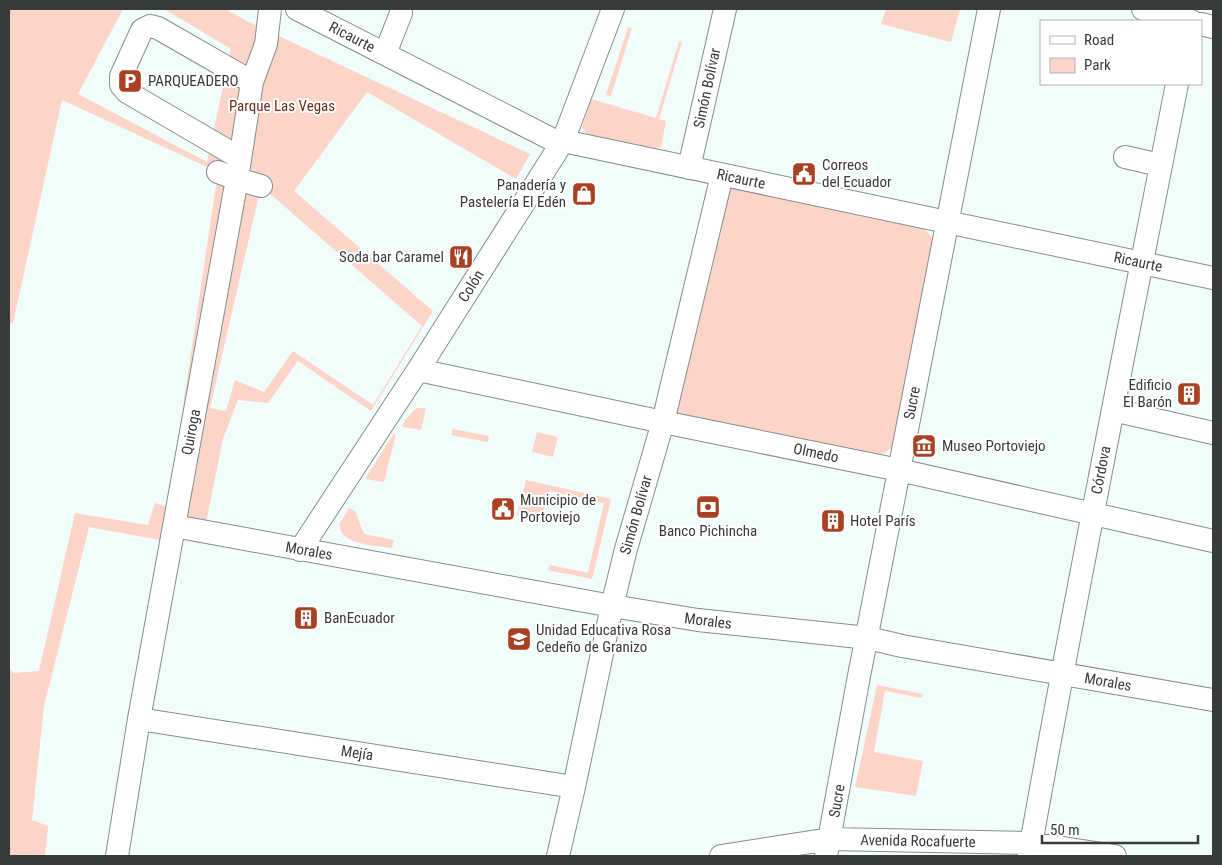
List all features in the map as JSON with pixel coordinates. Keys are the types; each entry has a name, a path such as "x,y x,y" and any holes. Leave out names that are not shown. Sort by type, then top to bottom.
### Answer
{"street":[{"name":"Quiroga","path":"116,856 196,406 232,170 252,82 266,44 270,9"},
{"name":"Ricaurte","path":"297,9 562,142 1213,278"},
{"name":"Colón","path":"300,550 418,370 430,332 562,142 612,9"},
{"name":"Simón Bolívar","path":"689,168 724,9"},
{"name":"Sucre","path":"828,848 859,676 868,638 989,9"},
{"path":"1143,9 1187,20"},
{"path":"385,54 401,13"},
{"path":"252,82 158,28 150,26 142,30 122,76 121,85 127,92 232,170 261,186"},
{"name":"Córdova","path":"1030,850 1092,514 1177,85"},
{"path":"1126,157 1160,165"},
{"name":"Simón Bolívar","path":"558,856 612,606 626,549 663,422 722,175"},
{"name":"Olmedo","path":"418,370 899,470 1213,541"},
{"path":"1113,410 1213,433"},
{"name":"Morales","path":"174,526 612,606 698,620 868,638 902,646 1213,700"},
{"name":"Mejía","path":"139,719 574,786"},
{"name":"Avenida Rocafuerte","path":"721,856 828,848 1030,850 1115,856"}],"green space":[{"name":"Parque Las Vegas","path":"9,9 123,9 78,94 207,162 231,49 164,9 225,9 530,154 516,179 367,92 294,191 433,311 371,411 298,361 268,403 238,400 223,439 206,523 164,516 160,540 89,527 44,706 32,820 48,826 45,856 9,856 9,668 14,673 39,671 75,513 148,525 155,503 168,507 218,172 62,100 13,323 9,324","holes":["261,186 422,326 373,405 293,351 264,392 235,380 226,411 210,408"]},
{"path":"886,9 960,9 951,42 881,24"},
{"path":"628,27 632,28 611,96 606,95"},
{"path":"679,41 682,42 659,119 666,121 661,147 652,149 587,134 582,128 591,99 656,118"},
{"path":"733,188 921,228 931,236 934,244 895,443 882,454 870,454 678,414 675,408 685,359 691,355 713,265 708,260 729,191"},
{"path":"416,408 426,408 421,430 402,427 405,420"},
{"path":"453,429 489,436 488,442 451,435"},
{"path":"537,432 558,437 553,457 532,452"},
{"path":"394,433 396,434 384,482 365,479"},
{"path":"526,480 611,499 592,579 548,570 550,565 588,573 604,503 549,491 541,521 517,515"},
{"path":"349,508 355,511 364,534 394,540 392,548 356,542 344,536 340,523"},
{"path":"877,685 923,694 922,698 885,691 874,752 923,761 916,796 855,787"}],"place":[{"name":"PARQUEADERO","path":"130,81"},
{"name":"Correos del Ecuador","path":"804,174"},
{"name":"Panadería y Pastelería El Edén","path":"584,194"},
{"name":"Soda bar Caramel","path":"461,257"},
{"name":"Edificio El Barón","path":"1189,394"},
{"name":"Museo Portoviejo","path":"924,446"},
{"name":"Banco Pichincha","path":"708,507"},
{"name":"Municipio de Portoviejo","path":"503,509"},
{"name":"Hotel París","path":"833,521"},
{"name":"BanEcuador","path":"306,618"},
{"name":"Unidad Educativa Rosa Cedeño de Granizo","path":"519,639"}]}
